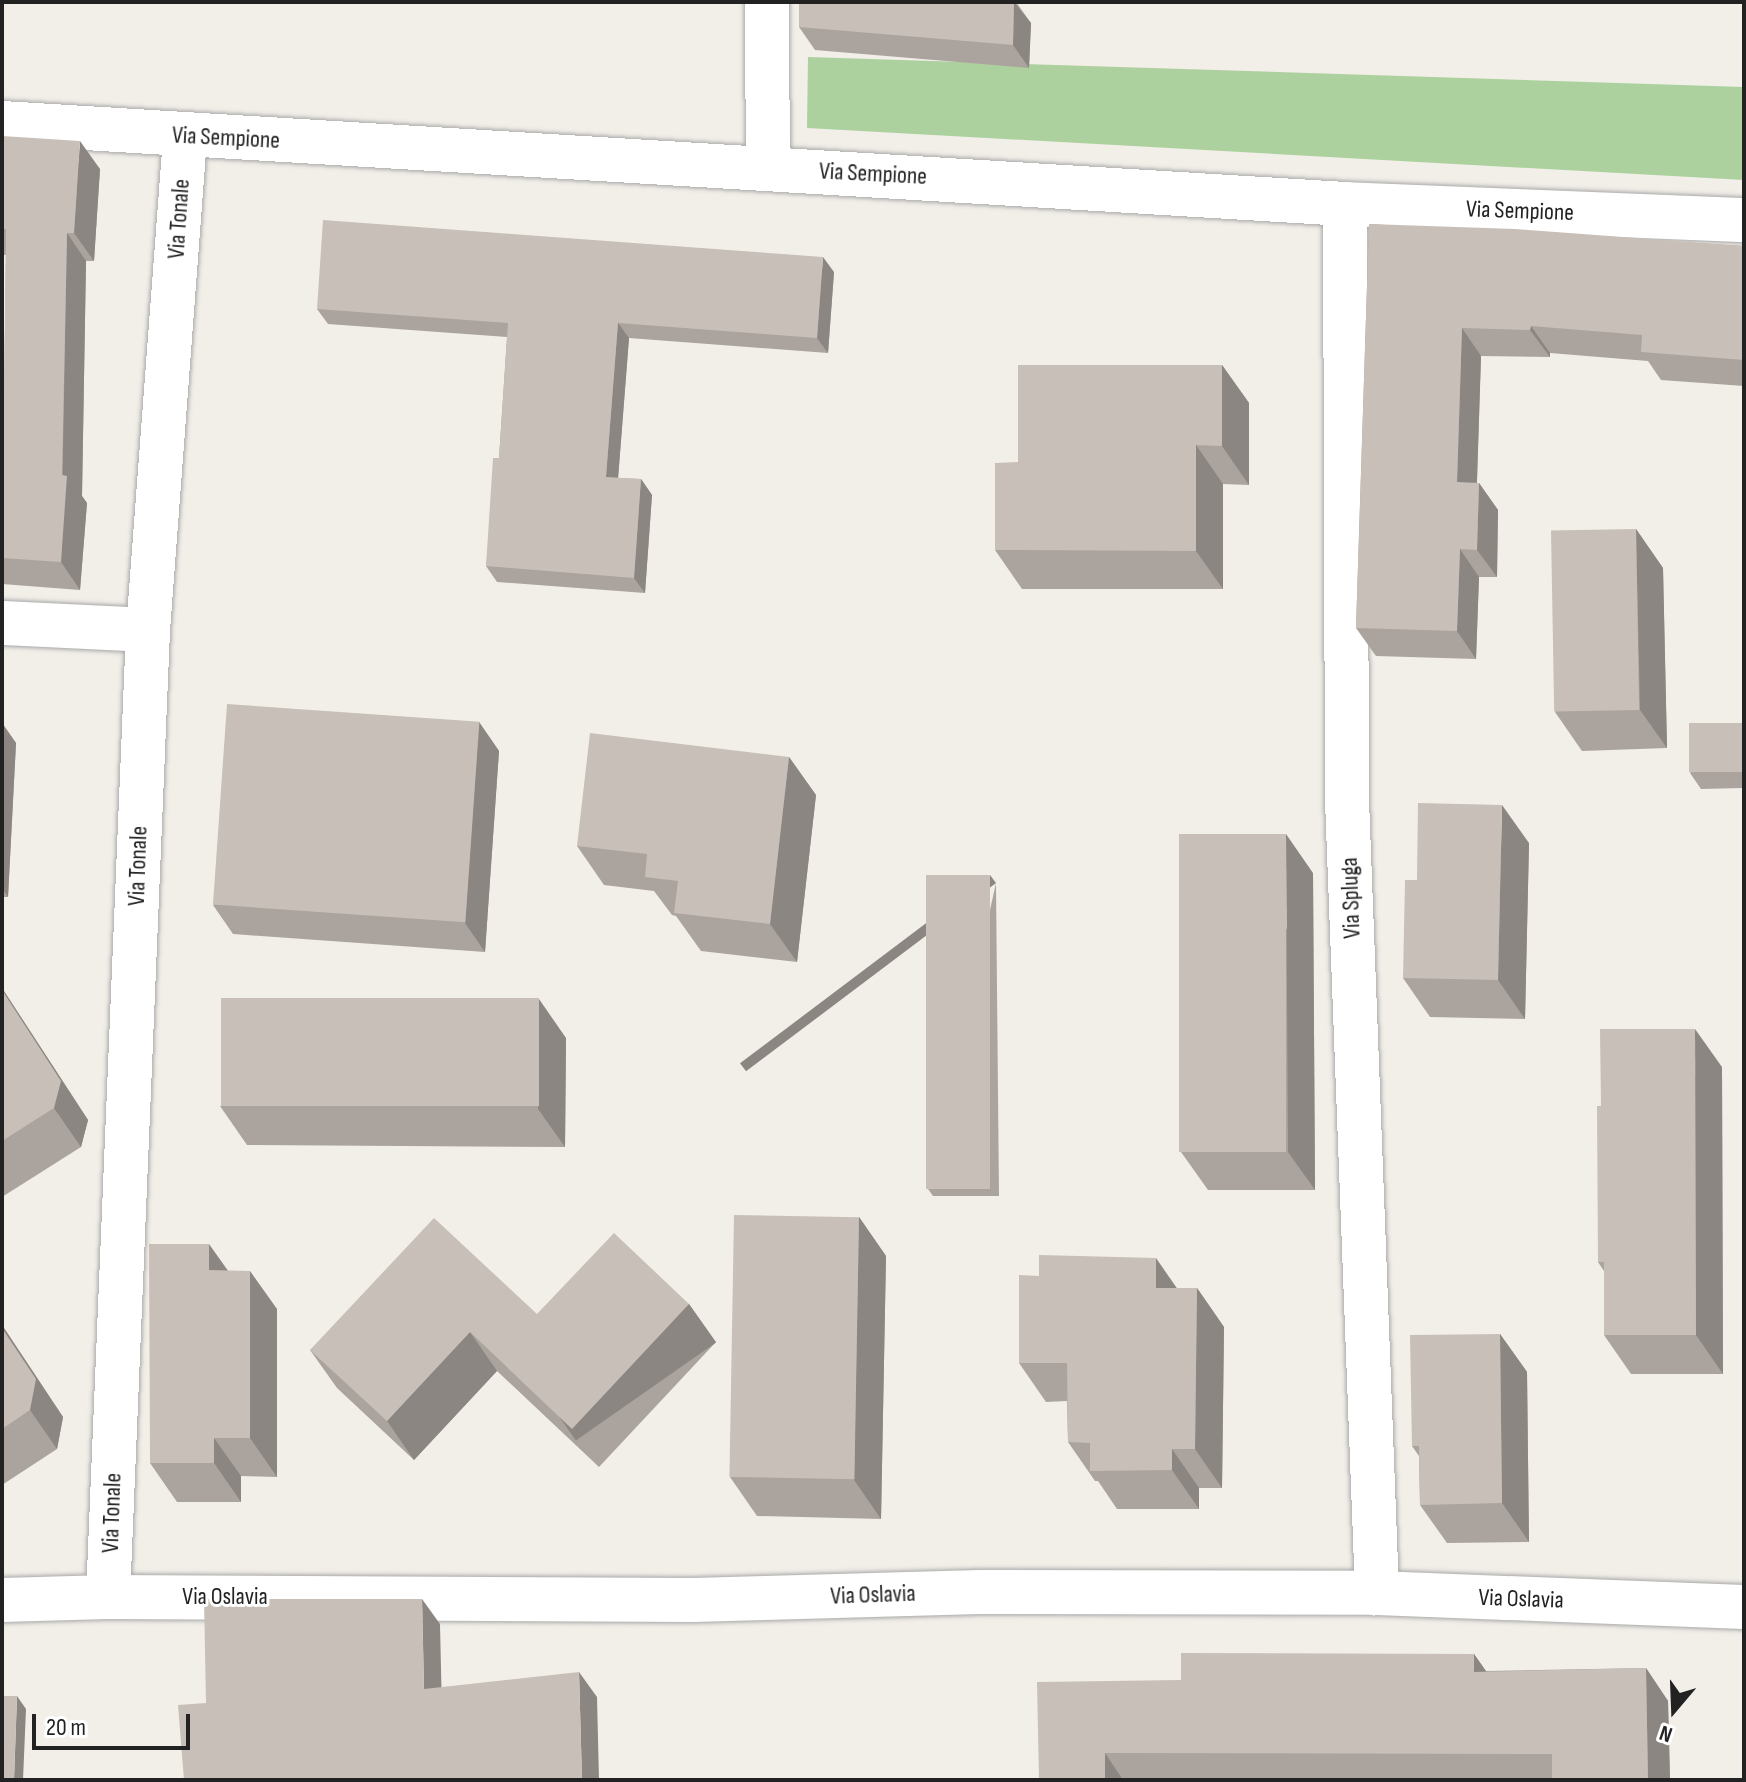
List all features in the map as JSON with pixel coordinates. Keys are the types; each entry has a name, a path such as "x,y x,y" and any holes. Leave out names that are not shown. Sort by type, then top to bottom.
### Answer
{"street":[{"path":"767,2 768,168"},
{"name":"Via Sempione","path":"2,123 1345,204 1744,220"},
{"name":"Via Tonale","path":"108,1597 148,630 185,136"},
{"name":"Via Spluga","path":"1345,204 1347,800 1377,1593"},
{"path":"2,623 148,630"},
{"name":"Via Oslavia","path":"2,1600 108,1597 693,1600 980,1592 1377,1593 1744,1607"}],"green space":[{"path":"808,57 1744,87 1744,180 807,128"}],"building":[{"path":"799,2 1014,2 1013,45 799,27"},
{"path":"2,136 80,141 74,233 67,233 62,475 67,476 61,562 2,558 6,229 2,229"},
{"path":"323,220 823,257 817,338 618,323 606,477 641,479 634,578 486,566 493,458 499,458 508,323 317,309"},
{"path":"1369,224 1515,229 1744,246 1744,360 1641,352 1642,335 1531,326 1530,330 1462,328 1457,482 1479,483 1477,550 1460,549 1457,631 1356,628"},
{"path":"1018,365 1222,365 1222,446 1196,445 1196,551 995,550 995,463 1018,462"},
{"path":"1636,529 1639,710 1554,711 1551,530"},
{"path":"227,704 479,722 465,922 213,905"},
{"path":"1689,723 1744,723 1744,772 1689,772"},
{"path":"590,733 789,757 770,924 674,913 678,881 645,877 647,854 577,846"},
{"path":"1418,803 1502,805 1498,980 1403,978 1405,880 1417,880"},
{"path":"1179,834 1286,834 1286,1152 1179,1152"},
{"path":"926,875 990,875 990,1189 926,1189"},
{"path":"2,990 61,1081 54,1108 2,1141"},
{"path":"221,998 539,998 539,1106 221,1106"},
{"path":"1600,1029 1695,1029 1696,1335 1604,1335 1604,1262 1598,1262"},
{"path":"734,1215 859,1217 854,1479 729,1477"},
{"path":"434,1218 537,1314 614,1233 689,1304 572,1429 470,1332 387,1421 310,1350"},
{"path":"149,1244 209,1244 209,1270 250,1271 250,1438 214,1438 214,1463 150,1463"},
{"path":"1039,1255 1156,1258 1156,1288 1197,1288 1195,1449 1172,1449 1172,1470 1090,1471 1090,1443 1068,1442 1067,1363 1019,1363 1019,1275 1039,1276"},
{"path":"2,1328 36,1379 30,1410 2,1429"},
{"path":"1500,1334 1502,1503 1420,1505 1419,1446 1412,1446 1410,1335"},
{"path":"204,1599 422,1599 424,1689 579,1672 582,1780 184,1780 178,1705 206,1703"},
{"path":"1181,1653 1474,1654 1474,1672 1646,1668 1648,1780 1552,1780 1552,1754 1105,1753 1105,1780 1039,1780 1037,1682 1181,1680"},
{"path":"2,1696 17,1696 14,1780 2,1780"}]}
